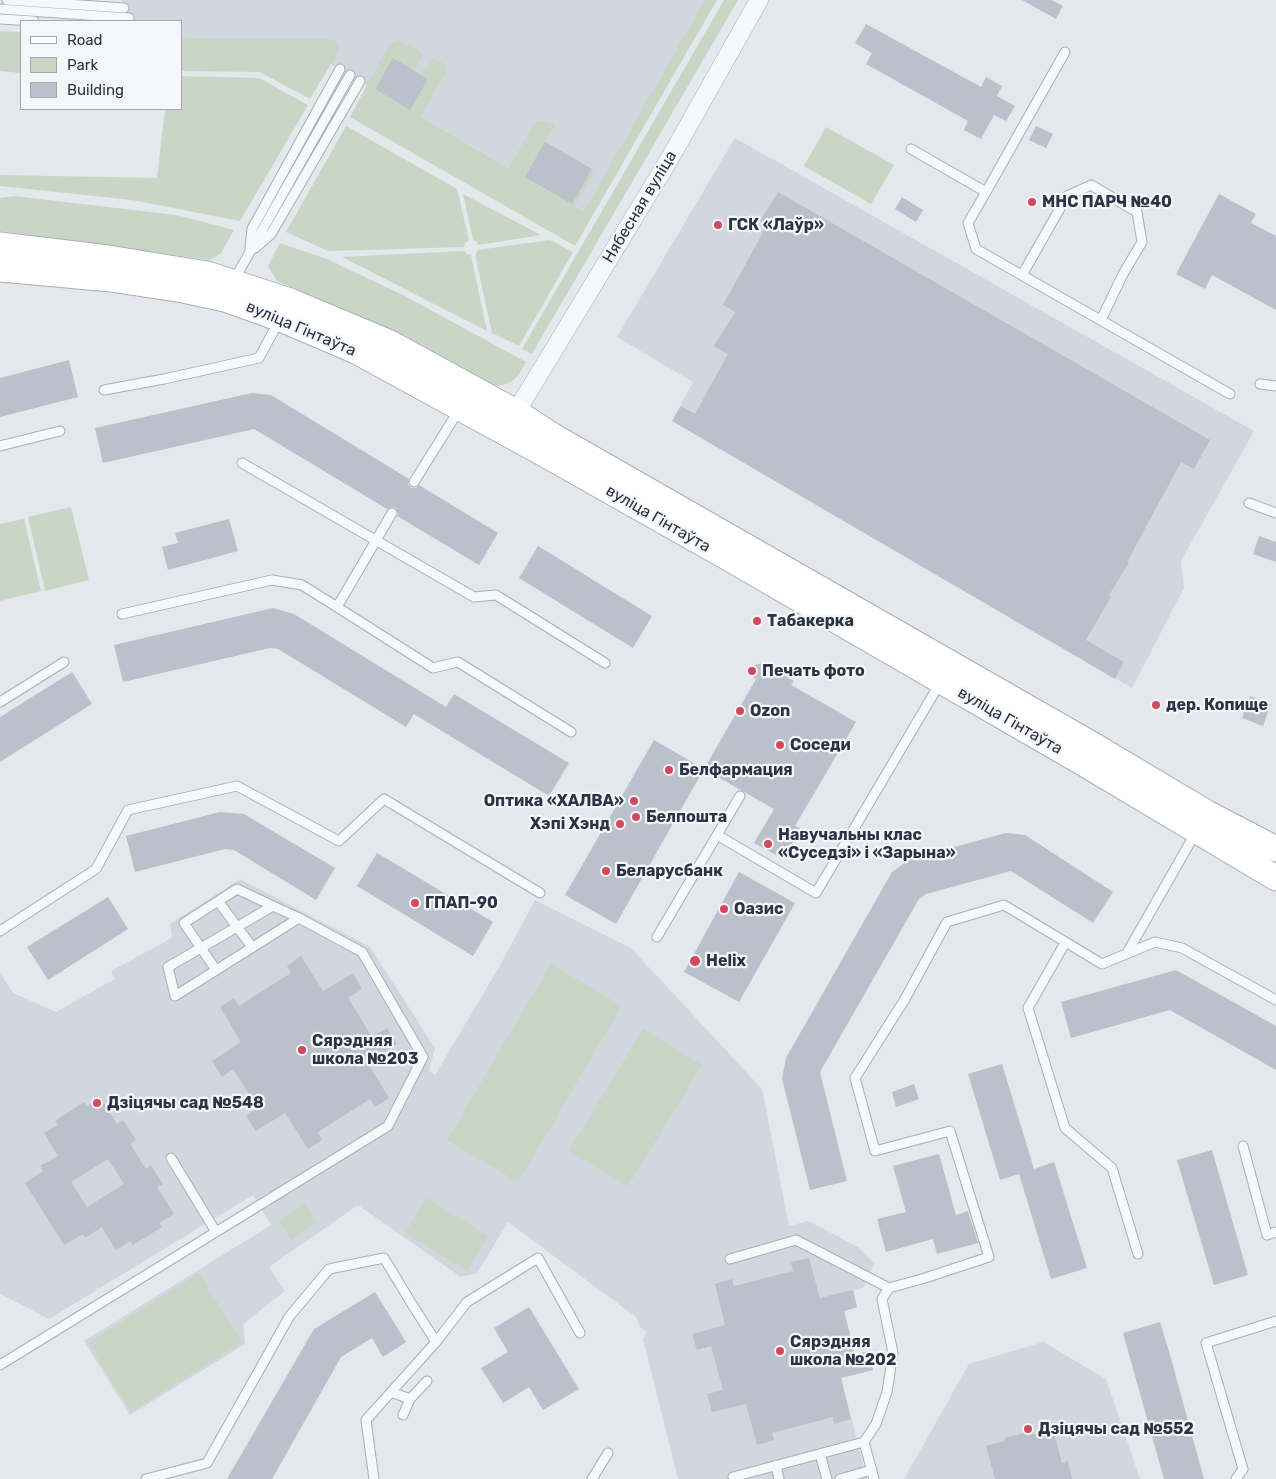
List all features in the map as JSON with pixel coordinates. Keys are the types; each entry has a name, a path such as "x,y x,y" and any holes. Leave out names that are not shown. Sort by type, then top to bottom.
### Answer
{"main road":[{"name":"вуліца Гінтаўта","path":"0,245 135,262 207,274 230,290 285,310 390,343 510,422"},
{"name":"вуліца Гінтаўта","path":"0,269 111,279 183,290 230,290"},
{"name":"вуліца Гінтаўта","path":"285,310 460,408 553,436 946,672 1202,821 1276,878"},
{"name":"вуліца Гінтаўта","path":"1202,821 1276,849"}],"street":[{"name":"Нябесная вуліца","path":"510,422 670,158 759,0"}],"lane":[{"path":"7,0 124,8"},
{"path":"0,10 129,18"},
{"path":"0,19 20,20"},
{"path":"1065,52 968,223 976,249 1230,394"},
{"path":"249,253 252,229 340,69"},
{"path":"230,290 350,75"},
{"path":"249,253 271,234 360,80"},
{"path":"911,149 986,192"},
{"path":"1022,275 1067,196 1091,185 1137,212 1142,242 1123,274 1100,320"},
{"path":"104,390 259,358 285,310"},
{"path":"1260,384 1276,386"},
{"path":"414,482 446,434 460,408"},
{"path":"0,446 60,431"},
{"path":"242,463 474,597 496,595 605,663"},
{"path":"1249,502 1276,513"},
{"path":"337,607 392,513"},
{"path":"122,614 272,580 302,585 433,668 458,662 571,732"},
{"path":"0,702 64,662"},
{"path":"717,835 816,893 946,672"},
{"path":"0,931 96,869 128,810 237,786 339,842 384,799 540,893"},
{"path":"657,937 740,796"},
{"path":"1127,953 1202,821"},
{"path":"0,1365 388,1126 423,1057 362,952 299,918 237,889 184,923 216,970"},
{"path":"218,901 252,947"},
{"path":"730,1259 796,1240 888,1288 989,1257 950,1131 875,1151 855,1078 905,999 947,922 1004,905 1102,964 1155,942 1182,948 1276,1000"},
{"path":"273,906 168,967 175,996 299,918"},
{"path":"1065,943 1028,1008 1065,1128 1112,1168 1138,1254"},
{"path":"1243,1146 1267,1235 1276,1232"},
{"path":"171,1158 216,1232"},
{"path":"146,1479 207,1463 289,1317 329,1269 384,1258 436,1342"},
{"path":"374,1479 366,1420 436,1342 467,1302 538,1258 580,1333"},
{"path":"734,1479 733,1477 864,1442 876,1424 887,1392 892,1363 893,1353 882,1299 888,1288"},
{"path":"1236,1479 1243,1469 1206,1343 1276,1321"},
{"path":"403,1415 410,1399 427,1381"},
{"path":"391,1392 410,1399"},
{"path":"840,1479 873,1475 864,1442"},
{"path":"592,1479 608,1453"},
{"path":"820,1454 827,1479"},
{"path":"776,1466 779,1479"}],"shaded area":[{"path":"121,0 712,0 589,214 298,45 182,41 182,20 131,20"},
{"path":"735,138 1254,431 1181,561 1184,588 1132,688 672,421 693,382 617,337"},
{"path":"240,879 370,947 435,1048 429,1071 435,1075 498,969 535,900 631,948 762,1089 789,1226 808,1221 858,1247 874,1263 864,1287 853,1290 857,1307 844,1311 855,1354 869,1351 873,1370 841,1378 867,1479 678,1479 643,1339 647,1332 640,1327 636,1317 508,1222 477,1273 461,1277 358,1205 269,1267 285,1291 243,1324 245,1344 130,1415 84,1341 271,1225 253,1195 49,1319 0,1294 0,973 13,993 56,1012 115,979 111,971 172,938 170,924"},
{"name":"Дзіцячы сад №552","path":"1043,1342 1106,1379 1140,1479 904,1479 969,1364"}],"green space":[{"path":"705,0 717,0 575,246 350,117 389,44 398,40 421,52 423,56 414,71 422,75 433,59 441,62 446,67 446,73 420,116 509,168 533,125 544,121 555,126 545,142 595,170 574,206 584,211"},
{"path":"724,0 738,0 532,354 522,349"},
{"path":"0,31 20,32 20,73 0,71"},
{"path":"182,38 329,39 334,40 339,46 339,51 310,99 260,72 182,71"},
{"path":"182,76 259,78 308,105 240,221 132,200 0,186 0,175 157,178 165,110 182,110"},
{"path":"346,126 457,189 469,240 465,243 464,247 328,251 286,232"},
{"path":"826,127 894,165 871,204 804,166"},
{"path":"463,194 541,235 478,245 473,240"},
{"path":"14,196 176,215 234,230 221,253 210,260 0,231 0,198"},
{"path":"550,240 573,252 519,346 492,333 475,255 478,250"},
{"path":"280,243 327,259 405,296 526,362 516,377 509,383 492,386 395,333 277,281 268,266"},
{"path":"464,251 471,255 487,331 342,257"},
{"path":"71,507 89,580 45,591 28,517"},
{"path":"24,519 41,591 0,601 0,524"},
{"path":"551,964 622,1006 518,1182 447,1140"},
{"path":"643,1029 702,1065 628,1186 569,1151"},
{"path":"426,1198 488,1236 467,1271 405,1233"},
{"path":"304,1203 317,1222 292,1240 278,1221"},
{"path":"199,1273 242,1342 131,1412 88,1343"}],"building":[{"path":"1022,0 1051,0 1063,6 1056,19"},
{"path":"866,24 981,87 986,77 1002,86 997,96 1015,106 1006,121 994,115 981,139 964,130 968,121 866,64 872,53 855,43"},
{"path":"393,58 428,79 410,110 375,89"},
{"path":"1036,126 1053,134 1046,148 1029,140"},
{"path":"545,142 592,169 572,204 525,177"},
{"path":"778,192 1210,440 1194,469 1181,462 1127,562 1129,563 1109,595 1111,597 1086,640 1124,662 1115,679 672,421 681,406 695,414 728,354 714,346 735,312 723,305 767,225 760,221"},
{"path":"1219,194 1256,214 1251,223 1276,236 1276,310 1212,275 1205,289 1176,274"},
{"path":"902,197 923,210 916,222 895,209"},
{"path":"69,360 78,397 0,417 0,378"},
{"path":"252,393 271,395 409,479 408,484 411,488 416,488 419,485 498,533 479,565 397,516 396,508 387,509 254,429 103,463 95,428"},
{"path":"229,519 238,551 168,570 162,547 178,543 175,533"},
{"path":"1259,536 1276,542 1276,562 1253,554"},
{"path":"538,546 652,616 633,648 519,578"},
{"path":"273,608 294,614 446,707 454,694 569,763 549,796 414,714 406,727 278,649 270,648 123,682 114,645"},
{"name":"Соседи","path":"763,663 794,681 791,685 856,722 795,826 801,829 783,859 754,843 774,809 704,769 756,679 749,675 754,665"},
{"path":"72,672 92,704 0,762 0,717"},
{"path":"1250,696 1271,704 1263,726 1242,718"},
{"path":"654,740 704,769 616,924 565,895"},
{"path":"220,812 244,814 335,868 316,900 234,850 225,849 135,872 126,836"},
{"path":"1006,833 1025,835 1113,892 1093,923 1011,871 926,894 919,899 820,1072 847,1181 810,1190 782,1079 786,1058 892,872 910,859"},
{"path":"377,853 493,922 473,956 357,886"},
{"path":"739,872 795,903 739,1002 684,972"},
{"path":"108,897 128,929 48,980 27,947"},
{"path":"301,956 323,991 353,973 362,989 348,998 372,1037 387,1028 397,1044 367,1062 389,1098 375,1107 370,1099 318,1132 322,1140 308,1149 285,1113 256,1131 246,1116 258,1108 233,1069 222,1077 212,1061 241,1042 220,1007 234,998 239,1006 291,973 287,966"},
{"path":"1176,970 1276,1026 1276,1070 1170,1010 1071,1038 1061,1002"},
{"path":"1002,1064 1034,1169 1054,1162 1087,1268 1051,1279 1019,1174 1000,1180 968,1074"},
{"path":"914,1084 919,1099 896,1107 892,1092"},
{"path":"101,1098 117,1124 123,1120 136,1140 130,1144 146,1169 151,1165 163,1184 157,1187 174,1214 159,1223 162,1227 133,1245 130,1241 116,1250 102,1227 85,1238 83,1234 64,1245 25,1183 43,1171 40,1166 58,1156 44,1133 58,1125 55,1121 84,1102 87,1106","holes":["108,1159 124,1184 87,1207 71,1182"]},
{"path":"1212,1150 1248,1275 1214,1285 1177,1160"},
{"path":"939,1154 956,1215 968,1211 978,1243 937,1254 933,1239 886,1252 877,1219 906,1212 893,1166"},
{"path":"809,1258 820,1298 853,1290 857,1307 844,1311 855,1355 869,1351 873,1370 841,1378 851,1419 834,1424 833,1417 772,1433 774,1440 757,1445 746,1404 712,1412 707,1394 723,1390 711,1346 697,1350 692,1334 725,1325 715,1284 732,1279 734,1286 793,1271 791,1262"},
{"path":"375,1292 406,1342 383,1357 372,1338 341,1357 272,1479 227,1479 314,1329"},
{"path":"529,1307 579,1389 543,1410 529,1387 503,1403 481,1368 508,1352 494,1328"},
{"path":"1160,1322 1204,1479 1164,1479 1123,1333"},
{"path":"1053,1429 1062,1463 1068,1461 1072,1479 995,1479 986,1446 1005,1441 1004,1438 1032,1431 1033,1435"}],"place":[{"name":"МНС ПАРЧ №40","path":"1032,202"},
{"name":"ГСК «Лаўр»","path":"718,225"},
{"name":"Табакерка","path":"757,621"},
{"name":"Печать фото","path":"752,671"},
{"name":"дер. Копище","path":"1156,705"},
{"name":"Ozon","path":"740,711"},
{"name":"Соседи","path":"780,745"},
{"name":"Белфармация","path":"669,770"},
{"name":"Оптика «ХАЛВА»","path":"634,801"},
{"name":"Белпошта","path":"636,817"},
{"name":"Хэпі Хэнд","path":"620,824"},
{"name":"Навучальны клас «Суседзі» і «Зарына»","path":"768,844"},
{"name":"Беларусбанк","path":"606,871"},
{"name":"ГПАП-90","path":"415,903"},
{"name":"Оазис","path":"724,909"},
{"name":"Helix","path":"695,961"},
{"name":"Сярэдняя школа №203","path":"302,1050"},
{"name":"Дзіцячы сад №548","path":"97,1103"},
{"name":"Сярэдняя школа №202","path":"780,1351"},
{"name":"Дзіцячы сад №552","path":"1028,1429"}]}
